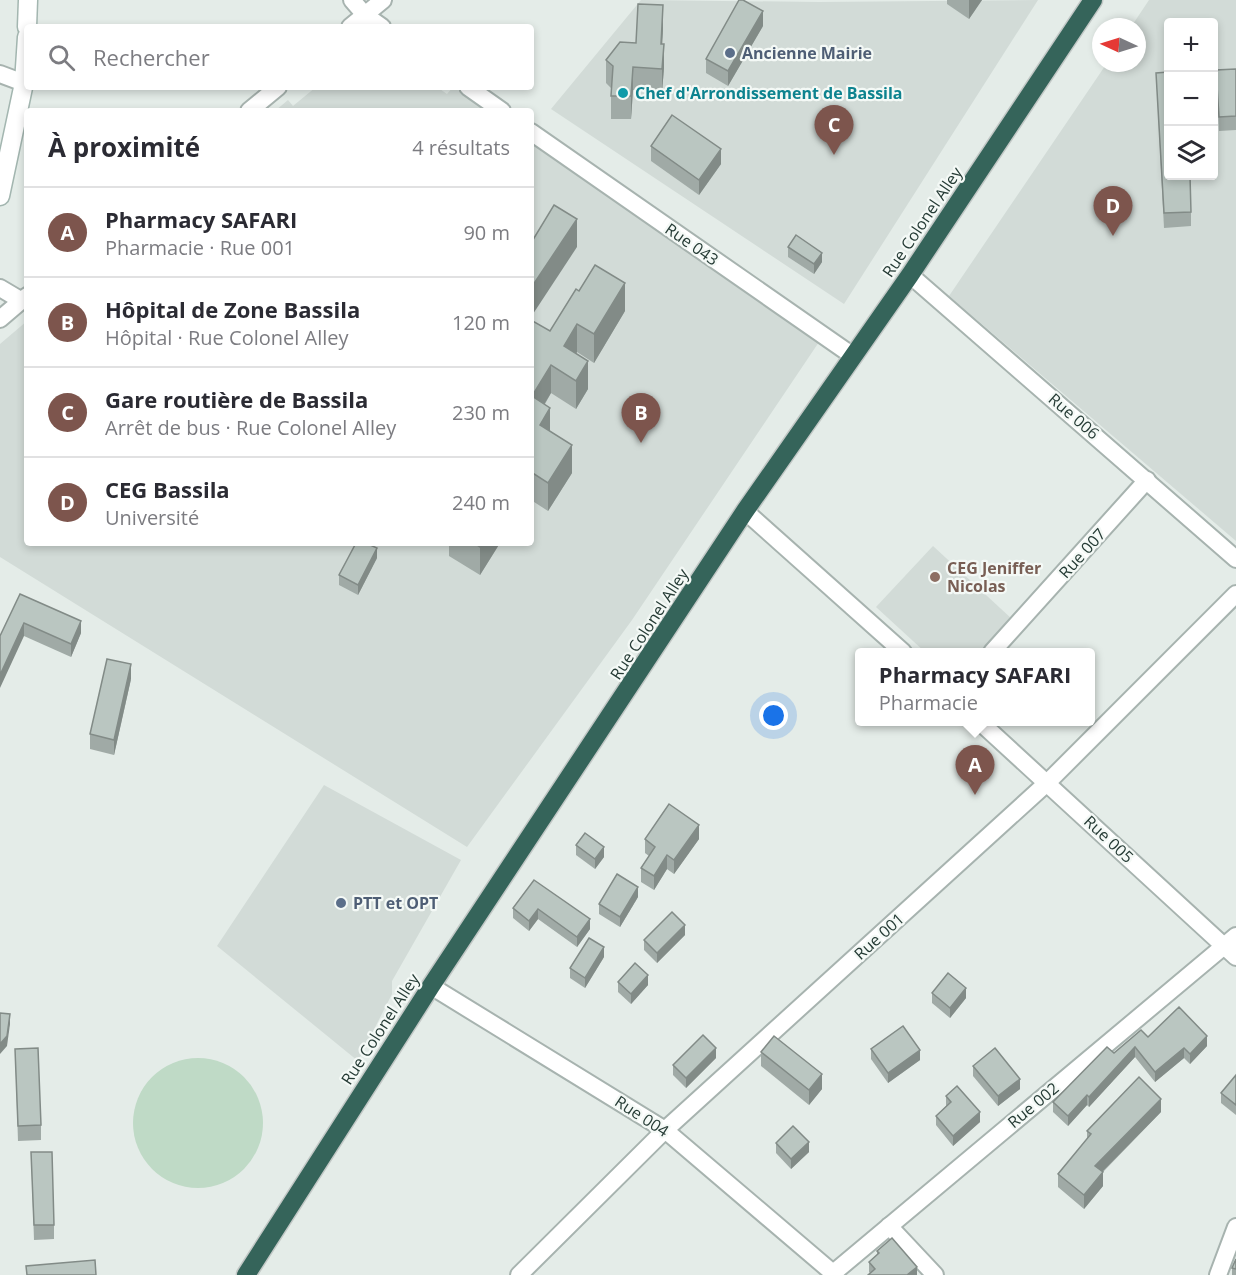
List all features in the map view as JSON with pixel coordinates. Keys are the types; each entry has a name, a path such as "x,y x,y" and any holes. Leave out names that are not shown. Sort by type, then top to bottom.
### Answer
{"highway":[{"name":"Rue Colonel Alley","path":"246,1275 431,986 745,511 910,275 1093,0"}],"main road":[{"path":"27,24 28,0"},
{"path":"0,196 24,83"}],"street":[{"path":"352,0 365,15 378,24"},
{"path":"354,24 383,0"},
{"path":"0,74 24,83"},
{"path":"253,108 274,90"},
{"path":"472,90 498,108"},
{"name":"Rue 043","path":"534,134 853,356"},
{"name":"Rue 006","path":"910,275 1236,559"},
{"path":"0,288 24,298 0,319"},
{"name":"Rue 007","path":"996,648 1147,480"},
{"path":"745,511 899,648"},
{"name":"Rue 001","path":"519,1275 665,1130 1048,782 1236,594"},
{"name":"Rue 005","path":"985,726 1232,946"},
{"name":"Rue 002","path":"832,1274 1232,946"},
{"name":"Rue 004","path":"431,986 665,1130 832,1274"},
{"path":"889,1226 935,1275"},
{"path":"1218,1275 1236,1227"}],"shaded area":[{"path":"641,0 819,2 1038,0 844,304 551,109"},
{"path":"1149,0 1236,0 1236,541 949,296 1101,72 1146,72 1146,18 1137,18"},
{"path":"312,90 441,90 447,94 450,90 458,90 484,108 279,108 288,100 293,106"},
{"path":"534,141 821,339 632,620 467,847 0,557 0,344 24,324 24,546 534,546"},
{"name":"CEG Jeniffer Nicolas","path":"933,546 1013,620 988,648 921,648 876,607"},
{"name":"PTT et OPT","path":"324,785 461,860 392,981 392,994 358,1061 217,946"}],"green space":[{"path":"198,1058 223,1063 244,1077 258,1098 263,1123 258,1148 244,1169 223,1183 198,1188 173,1183 152,1169 138,1148 133,1123 138,1098 152,1077 173,1063"}],"building":[{"path":"739,0 763,11 728,71 706,59"},
{"path":"638,4 663,5 662,69 633,67 631,96 611,96 613,66 606,60 620,42 636,43"},
{"path":"1236,69 1236,116 1219,117 1218,70"},
{"path":"1164,72 1164,180 1190,180 1191,212 1164,213 1156,73"},
{"path":"672,115 721,149 699,180 651,146"},
{"path":"554,205 577,219 534,284 534,238"},
{"path":"796,235 822,253 814,264 788,247"},
{"path":"595,265 625,283 594,334 577,324 564,346 588,361 576,381 551,365 534,393 534,322 550,331 576,289 579,291"},
{"path":"534,397 550,408 540,425 572,445 548,483 534,474"},
{"path":"354,546 377,548 358,585 339,575"},
{"path":"20,594 81,621 71,644 24,623 0,675 0,636"},
{"path":"107,659 131,664 114,740 90,734"},
{"path":"669,804 699,825 674,860 667,855 654,876 641,868 655,847 645,839"},
{"path":"585,833 604,847 595,859 576,845"},
{"path":"617,874 638,887 620,917 599,904"},
{"path":"534,880 590,919 577,937 538,909 529,921 513,908"},
{"path":"672,912 685,925 657,953 644,940"},
{"path":"589,938 604,947 585,978 570,968"},
{"path":"635,963 648,975 631,994 618,982"},
{"path":"948,973 966,988 950,1008 932,993"},
{"path":"1179,1007 1207,1036 1190,1054 1184,1048 1155,1072 1135,1047 1089,1097 1087,1095 1068,1116 1053,1102 1107,1047 1114,1053 1141,1030 1148,1037"},
{"path":"0,1013 10,1014 7,1036 0,1044"},
{"path":"903,1026 920,1050 888,1073 871,1049"},
{"path":"703,1035 716,1048 686,1078 673,1065"},
{"path":"774,1036 822,1074 809,1090 761,1052"},
{"path":"38,1048 41,1125 18,1126 15,1049"},
{"path":"995,1048 1020,1079 998,1096 973,1066"},
{"path":"1236,1075 1236,1105 1221,1093"},
{"path":"1139,1077 1161,1099 1095,1166 1103,1172 1084,1195 1058,1174 1091,1134 1087,1131"},
{"path":"957,1086 980,1112 953,1136 936,1116 951,1102 946,1096"},
{"path":"793,1126 809,1142 791,1159 776,1143"},
{"path":"31,1152 52,1152 54,1225 34,1225"},
{"path":"892,1238 917,1267 907,1275 868,1275 875,1269 869,1262 879,1253 877,1251"},
{"path":"95,1260 96,1275 27,1275 26,1266"}],"place":[{"name":"Ancienne Mairie","path":"730,53"},
{"name":"Chef d'Arrondissement de Bassila","path":"623,93"},
{"name":"Gare routière de Bassila","path":"834,155"},
{"name":"CEG Bassila","path":"1113,236"},
{"name":"Hôpital de Zone Bassila","path":"641,443"},
{"name":"CEG Jeniffer Nicolas","path":"935,577"},
{"name":"Pharmacy SAFARI","path":"975,795"},
{"name":"PTT et OPT","path":"341,903"}]}
